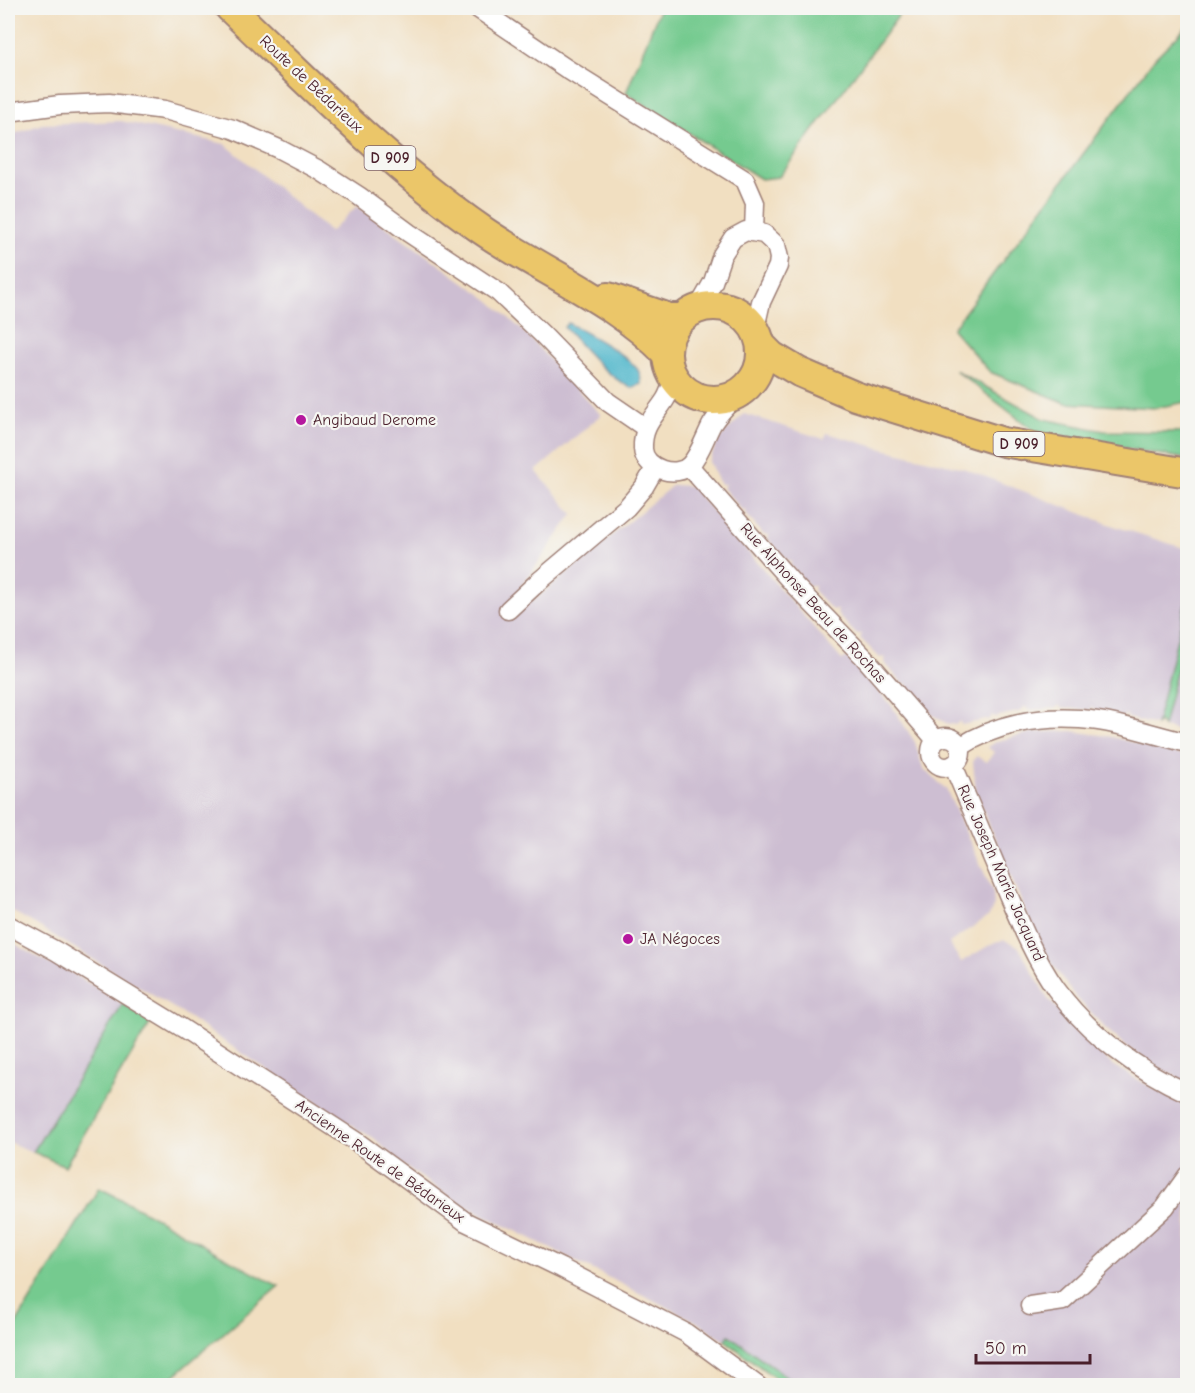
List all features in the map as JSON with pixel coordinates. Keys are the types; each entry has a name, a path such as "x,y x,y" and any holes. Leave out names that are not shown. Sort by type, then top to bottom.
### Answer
{"main road":[{"name":"Route de Bédarieux","path":"230,8 391,160 483,230 615,311 657,343 671,367"},
{"name":"Route de Bédarieux","path":"570,283 669,318 690,313"},
{"path":"711,306 730,309 747,318 758,337 762,359 758,372 744,389 723,400 709,401 695,397 684,390 671,367 669,341 674,328 690,313 711,306"},
{"name":"D 909","path":"758,337 772,356 799,372 855,396 1003,442 1188,473"},
{"name":"D 909","path":"744,389 774,380 855,396"}],"street":[{"path":"477,8 567,69 745,180 755,203 754,231"},
{"path":"8,112 60,105 109,103 165,110 233,129 279,149 359,196 409,233 498,292 608,402 646,428"},
{"path":"690,313 713,282 728,245 740,234 754,231 764,234 777,244 779,258 774,275 761,302 758,337"},
{"path":"671,367 665,400 654,413 646,428 642,452 655,468 676,471 689,466 722,409 744,389"},
{"name":"Rue Alphonse Beau de Rochas","path":"689,466 796,587 864,657 936,740"},
{"path":"508,610 627,507 644,487 655,468"},
{"path":"960,747 985,732 1024,722 1080,719 1188,743"},
{"path":"941,737 952,738 960,747 960,758 953,765 942,767 933,760 931,750 936,740 941,737"},
{"name":"Rue Joseph Marie Jacquard","path":"953,765 1031,948 1057,990 1084,1021 1121,1054 1139,1067 1188,1093"},
{"name":"Ancienne Route de Bédarieux","path":"8,925 66,957 348,1135 466,1222 686,1333 758,1386"},
{"path":"1030,1306 1063,1301 1165,1207 1188,1175"}],"shaded area":[{"path":"121,121 225,144 330,232 357,206 489,300 523,331 601,415 536,471 573,514 520,588 533,601 673,485 691,486 842,660 847,657 891,705 915,742 923,768 946,789 993,892 994,905 989,916 949,943 961,962 995,942 1004,940 1018,946 1048,999 1112,1065 1187,1107 1187,1385 798,1385 730,1335 725,1340 695,1321 458,1202 403,1165 374,1138 177,1010 8,909 8,136 42,124"},
{"path":"744,414 824,439 827,433 963,468 1114,526 1187,549 1187,598 1156,725 1128,718 1126,714 1123,717 1095,711 1092,707 1090,710 1061,708 1059,705 1056,708 1028,710 1024,707 1022,711 995,717 992,715 990,719 961,725 960,721 955,725 946,723 929,713 930,709 925,709 906,688 908,684 903,684 884,662 885,657 880,658 860,638 862,634 856,634 837,614 838,610 832,610 813,590 814,586 809,586 790,565 792,561 787,560 768,539 769,535 764,535 745,513 747,510 742,510 723,488 725,484 720,484 709,462 718,440"},
{"path":"1187,627 1187,733 1163,727"},
{"path":"1072,731 1108,736 1187,756 1187,1083 1128,1048 1105,1028 1074,995 1050,961 1032,927 976,793 973,762 976,756 987,762 994,752 987,747 997,741 1034,732"},
{"path":"8,940 50,964 59,965 123,1004 33,1152 8,1142"}],"green space":[{"path":"660,8 901,8 897,18 779,177 761,179 626,93"},
{"path":"1187,26 1187,402 1155,408 1066,403 990,372 952,329 1155,58"},
{"path":"955,370 1044,419 1104,431 1181,432 1187,430 1187,459 1037,433"},
{"path":"1187,598 1187,627 1163,727 1160,722 1156,725"},
{"path":"123,1004 151,1022 65,1166 33,1152"},
{"path":"99,1188 279,1286 163,1385 8,1385 8,1337"},
{"path":"729,1335 798,1385 784,1385 725,1340"}],"water":[{"path":"568,323 625,357 638,370 641,384 631,388 612,376 564,327"}],"place":[{"name":"Angibaud Derome","path":"301,420"},
{"name":"JA Négoces","path":"628,939"}]}
